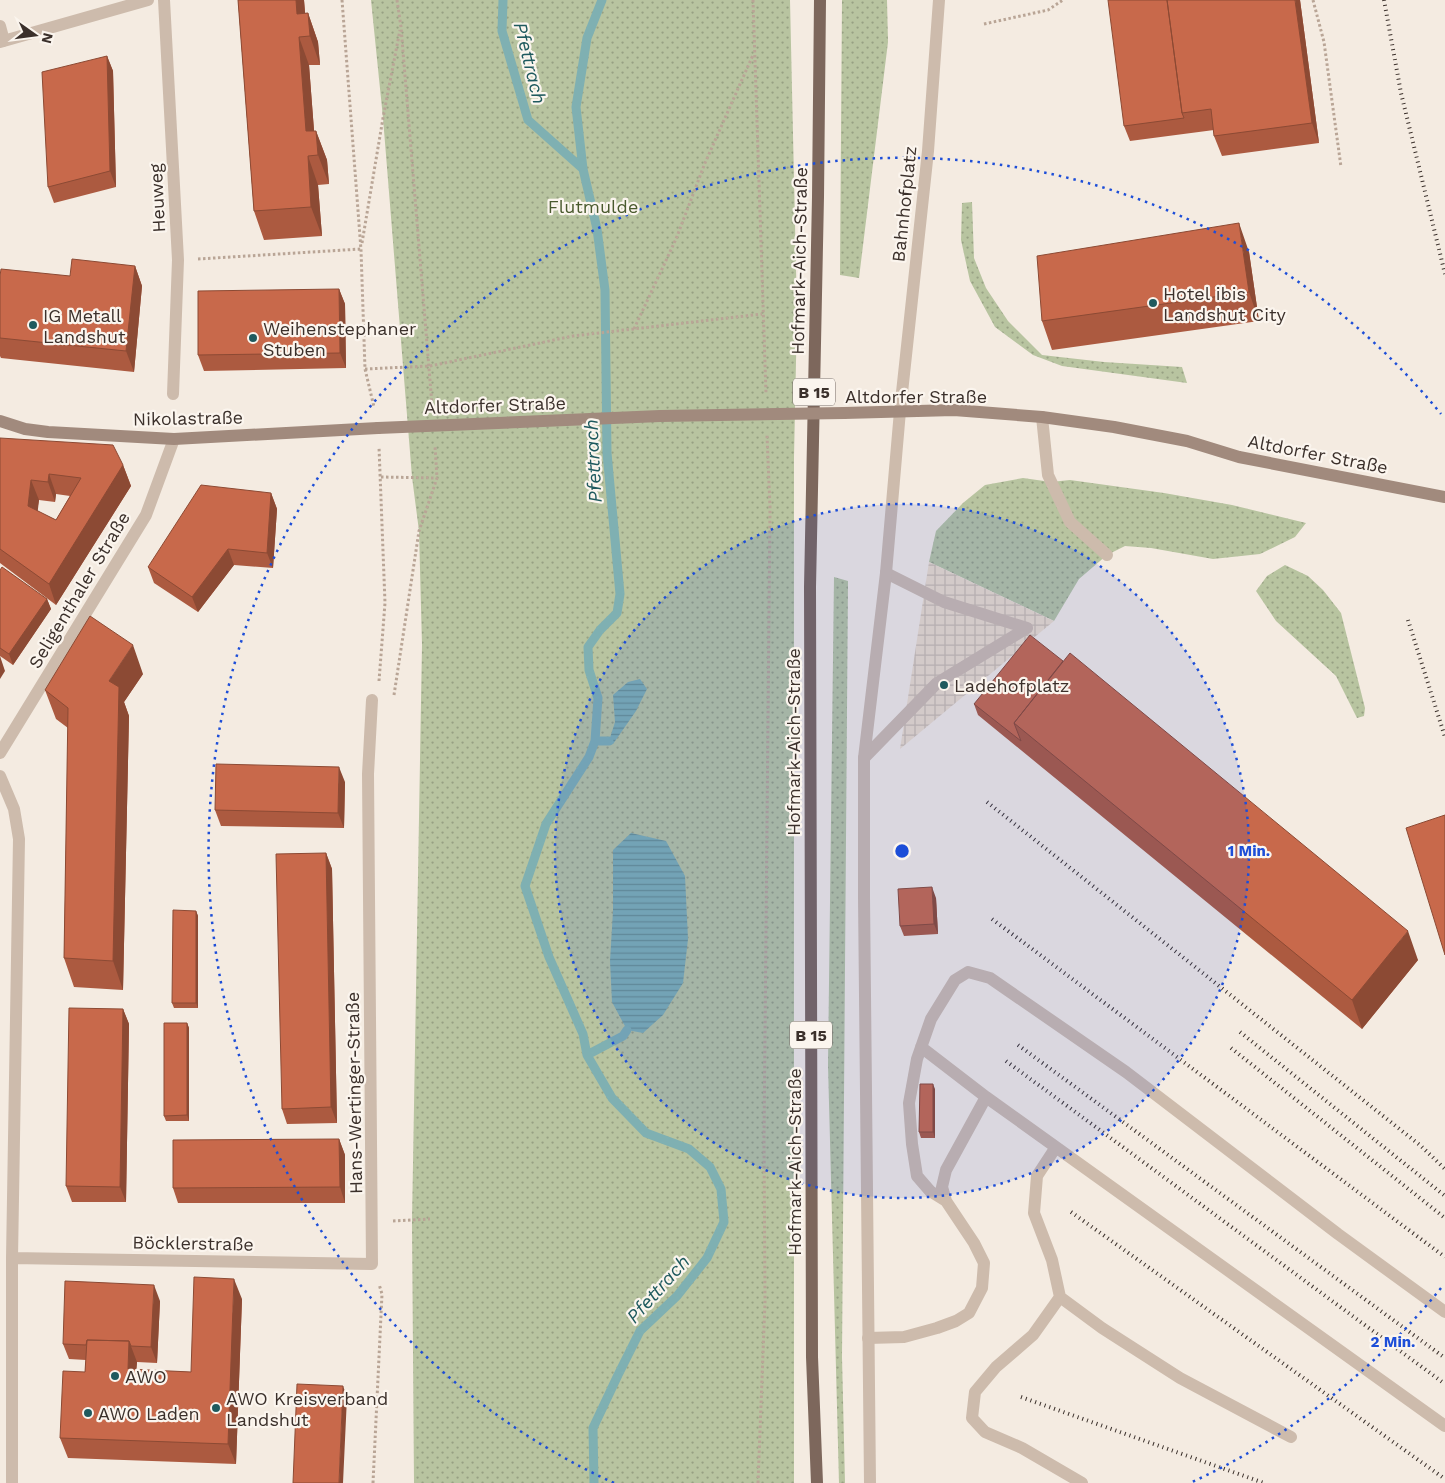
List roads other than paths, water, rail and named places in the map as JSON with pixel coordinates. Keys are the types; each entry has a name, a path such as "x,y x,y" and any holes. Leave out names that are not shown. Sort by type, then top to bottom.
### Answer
{"main road":[{"name":"Hofmark-Aich-Straße","path":"817,1483 812,1357 810,586 820,0"},
{"name":"Altdorfer Straße","path":"378,428 660,416 954,410 1042,416 1114,427 1187,441 1239,456 1445,497"},
{"name":"Nikolastraße","path":"0,421 24,429 48,432 174,439 378,428"}],"street":[{"path":"0,26 2,41 148,0"},
{"name":"Heuweg","path":"164,0 178,260 172,394"},
{"name":"Bahnhofplatz","path":"900,411 928,151 939,0"},
{"path":"870,1483 864,758 886,573 900,411"},
{"path":"1042,416 1048,475 1051,482 1070,522 1107,555"},
{"name":"Seligenthaler Straße","path":"0,753 146,515 174,439"},
{"path":"864,758 937,683 1027,628 944,602 886,573"},
{"name":"Hans-Wertinger-Straße","path":"372,700 368,774 372,1264"},
{"path":"0,776 14,809 19,839 12,1258 12,1483"},
{"path":"946,1200 930,1191 917,1176 909,1103 917,1059 931,1019 955,980 968,972 990,978 1126,1072 1338,1234 1445,1312"},
{"path":"921,1047 986,1097 1445,1426"},
{"path":"868,1338 904,1337 956,1321 969,1313 982,1288 984,1263 974,1243 946,1200 942,1187 946,1170 958,1145 986,1097"},
{"path":"1056,1147 1037,1176 1034,1213 1052,1260 1060,1297 1102,1328 1180,1378 1291,1437"},
{"name":"Böcklerstraße","path":"12,1258 372,1264"},
{"path":"1060,1297 1033,1335 996,1368 975,1392 972,1418 985,1432 1022,1448 1082,1483"}],"water":[{"path":"640,679 647,689 636,711 613,744 610,745 609,741 615,722 613,695 628,682"},
{"path":"631,833 666,841 685,876 688,939 683,983 663,1015 643,1033 627,1030 612,1002 610,961 613,911 613,850"}],"waterway":[{"name":"Pfettrach","path":"503,0 502,31 528,120 583,169 597,229 605,290 607,453 620,594 617,613 600,630 588,647 589,670 598,698 595,741 589,757 546,824 525,886 549,957 583,1034 587,1055 612,1098 646,1133 689,1149 710,1167 721,1189 724,1222 707,1258 677,1296 640,1331 618,1375 593,1428 594,1483"},
{"name":"Pfettrach","path":"583,169 576,107 587,38 602,0"},
{"name":"Pfettrach","path":"595,741 609,741"},
{"name":"Pfettrach","path":"587,1055 623,1036 627,1030"}],"railway":[{"path":"1384,0 1401,93 1445,274"},
{"path":"1408,620 1445,737"},
{"path":"987,802 1421,1146 1445,1169"},
{"path":"992,919 1445,1257"},
{"path":"1240,1032 1445,1196"},
{"path":"1018,1045 1445,1358"},
{"path":"1231,1048 1445,1218"},
{"path":"1006,1061 1445,1384"},
{"path":"1071,1212 1445,1479"},
{"path":"1021,1397 1264,1483"}],"place":[{"name":"Hotel ibis Landshut City","path":"1153,303"},
{"name":"IG Metall Landshut","path":"33,325"},
{"name":"Weihenstephaner Stuben","path":"253,338"},
{"name":"Ladehofplatz","path":"944,685"},
{"name":"AWO","path":"115,1376"},
{"name":"AWO Kreisverband Landshut","path":"216,1408"},
{"name":"AWO Laden","path":"88,1413"}],"park label":[{"name":"Flutmulde","path":"593,206"}]}
